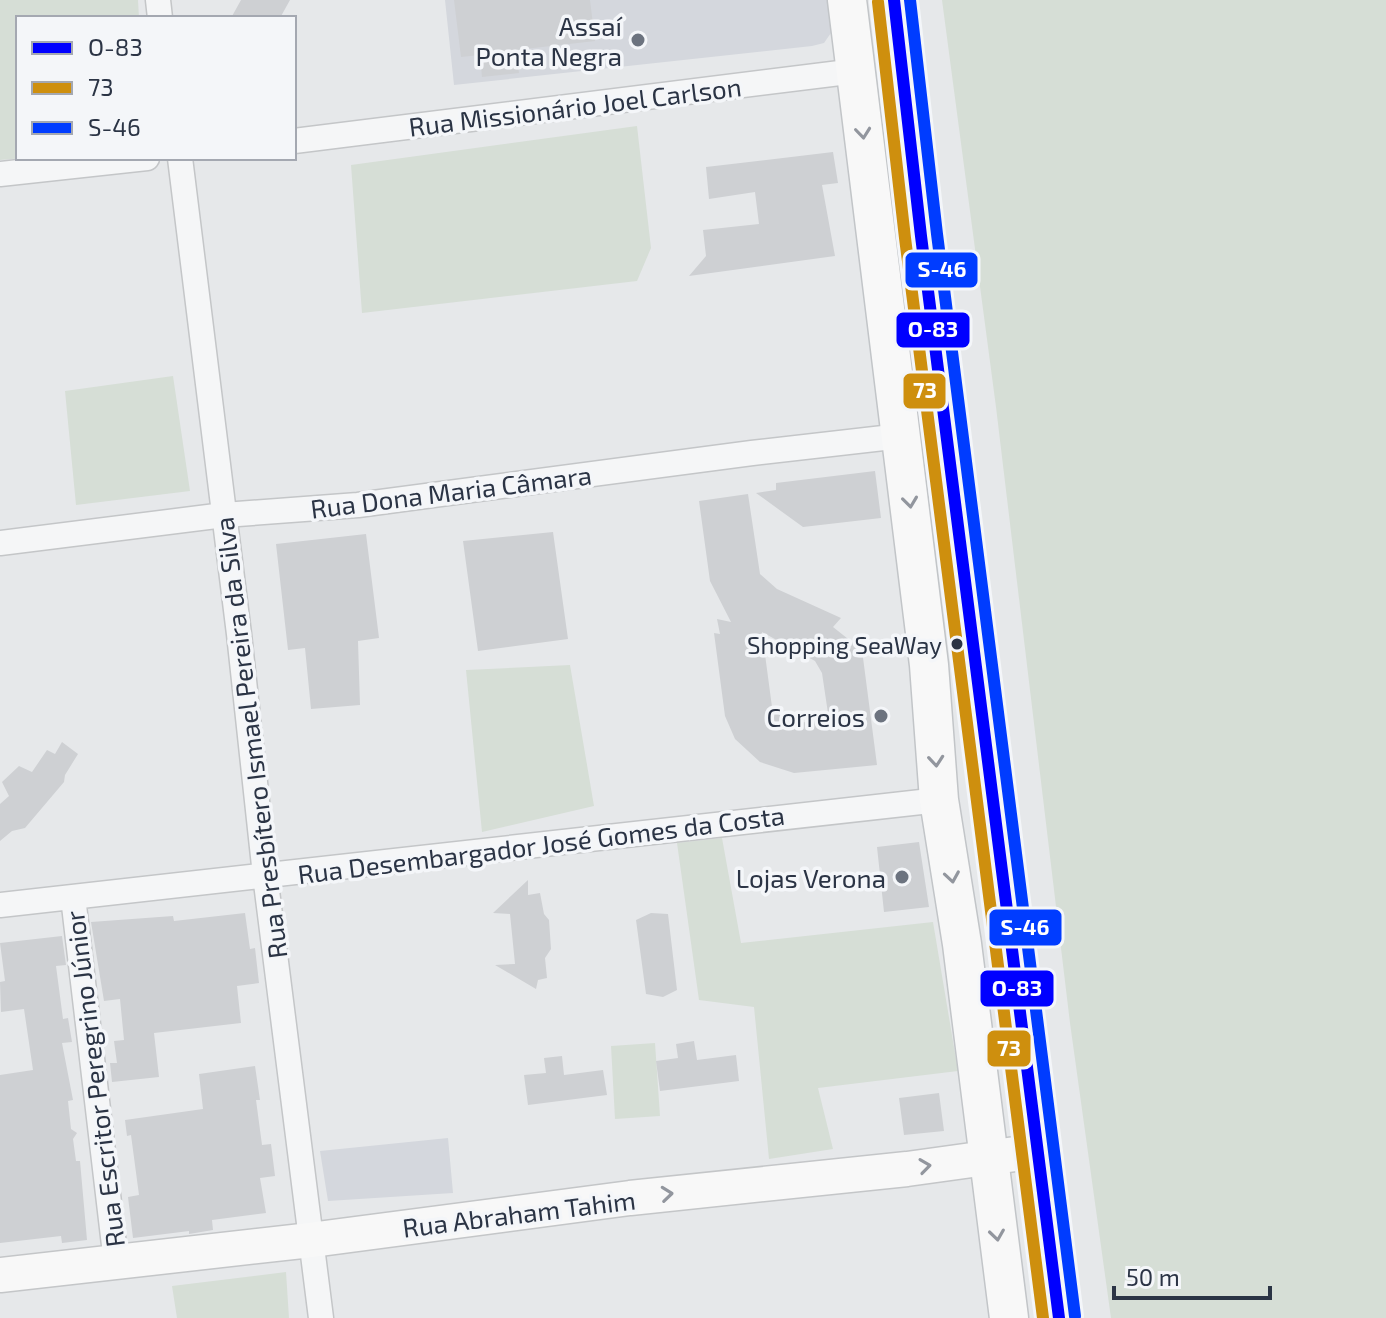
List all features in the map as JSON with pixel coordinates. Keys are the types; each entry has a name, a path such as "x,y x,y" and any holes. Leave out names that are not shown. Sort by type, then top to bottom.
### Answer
{"main road":[{"path":"847,0 929,665 939,800 962,944 1009,1318"},
{"path":"894,0 921,236 1059,1318"},
{"name":"Rua Abraham Tahim","path":"0,1275 1037,1151"}],"street":[{"name":"Rua Missionário Joel Carlson","path":"296,141 856,71"},
{"path":"0,174 129,160"},
{"name":"Rua Presbítero Ismael Pereira da Silva","path":"180,160 321,1318"},
{"name":"Rua Dona Maria Câmara","path":"0,543 224,515 358,505 901,436"},
{"name":"Rua Desembargador José Gomes da Costa","path":"0,905 939,800"},
{"name":"Rua Escritor Peregrino Júnior","path":"73,897 116,1262"}],"shaded area":[{"path":"0,0 138,0 139,16 16,16 16,159 0,160"},
{"name":"Assaí Ponta Negra","path":"445,0 831,0 833,30 824,43 812,46 454,85"},
{"path":"942,0 1386,0 1386,1318 1111,1318 1070,1023 996,407"},
{"path":"637,126 651,248 637,281 362,313 351,165"},
{"path":"173,376 190,491 76,505 65,391"},
{"path":"570,665 594,806 482,832 466,670"},
{"path":"722,838 741,943 933,922 958,1071 818,1088 833,1149 769,1159 754,1007 699,1000 677,843"},
{"path":"655,1043 660,1116 615,1119 611,1046"},
{"path":"448,1138 453,1193 328,1201 320,1151"},
{"path":"286,1272 289,1318 177,1318 172,1286"}],"building":[{"path":"241,0 290,0 281,16 232,16"},
{"path":"454,0 590,0 595,41 516,50 519,73 482,77 480,55 461,57"},
{"path":"833,152 838,183 822,185 835,256 689,276 706,256 703,230 759,224 755,192 709,199 706,167"},
{"path":"875,471 881,518 803,527 756,493 776,490 776,483"},
{"path":"748,494 760,574 777,589 841,618 833,627 862,650 877,765 794,773 760,762 735,739 725,716 714,633 720,634 717,619 731,622 710,581 699,501","holes":["762,632 815,661 822,673 829,720 796,723 785,720 772,707"]},
{"path":"553,532 568,639 478,651 463,541"},
{"path":"366,534 379,638 358,641 360,705 311,709 305,648 288,650 276,544"},
{"path":"62,742 78,754 64,782 25,828 12,831 0,841 0,804 9,796 2,782 19,766 32,772 47,750 55,754"},
{"name":"Lojas Verona","path":"919,842 929,907 884,912 877,847"},
{"path":"528,880 528,895 540,893 544,914 549,920 551,949 545,958 547,978 538,980 536,989 495,965 515,964 510,914 493,913"},
{"path":"245,913 250,949 255,948 259,983 237,986 241,1023 154,1033 159,1077 112,1082 110,1063 117,1063 114,1041 124,1040 120,999 104,1001 91,922 173,916 174,921"},
{"path":"651,913 668,914 677,990 663,997 646,994 636,920"},
{"path":"62,936 66,965 56,966 63,1019 68,1018 72,1042 62,1043 73,1100 68,1101 71,1129 77,1133 73,1139 76,1161 80,1161 87,1240 62,1243 61,1236 0,1243 0,1075 33,1070 24,1009 1,1012 0,982 5,981 0,943"},
{"path":"694,1041 697,1060 736,1055 739,1081 660,1091 656,1061 678,1058 676,1044"},
{"path":"562,1056 564,1075 603,1070 607,1095 528,1105 524,1075 546,1073 544,1058"},
{"path":"255,1066 262,1145 271,1144 275,1176 260,1178 266,1213 212,1220 213,1230 133,1238 128,1197 139,1195 131,1135 127,1136 125,1120 203,1109 199,1074"},
{"path":"939,1093 944,1131 904,1135 899,1098"}],"transit line":[{"name":"O-83","path":"894,0 921,236 1059,1318"},
{"name":"S-46","path":"910,0 1075,1316"},
{"name":"73","path":"878,2 905,238 1043,1318"}],"place":[{"name":"Assaí Ponta Negra","path":"638,40"},
{"name":"Shopping SeaWay","path":"957,644"},
{"name":"Correios","path":"881,716"},
{"name":"Lojas Verona","path":"902,877"}]}
